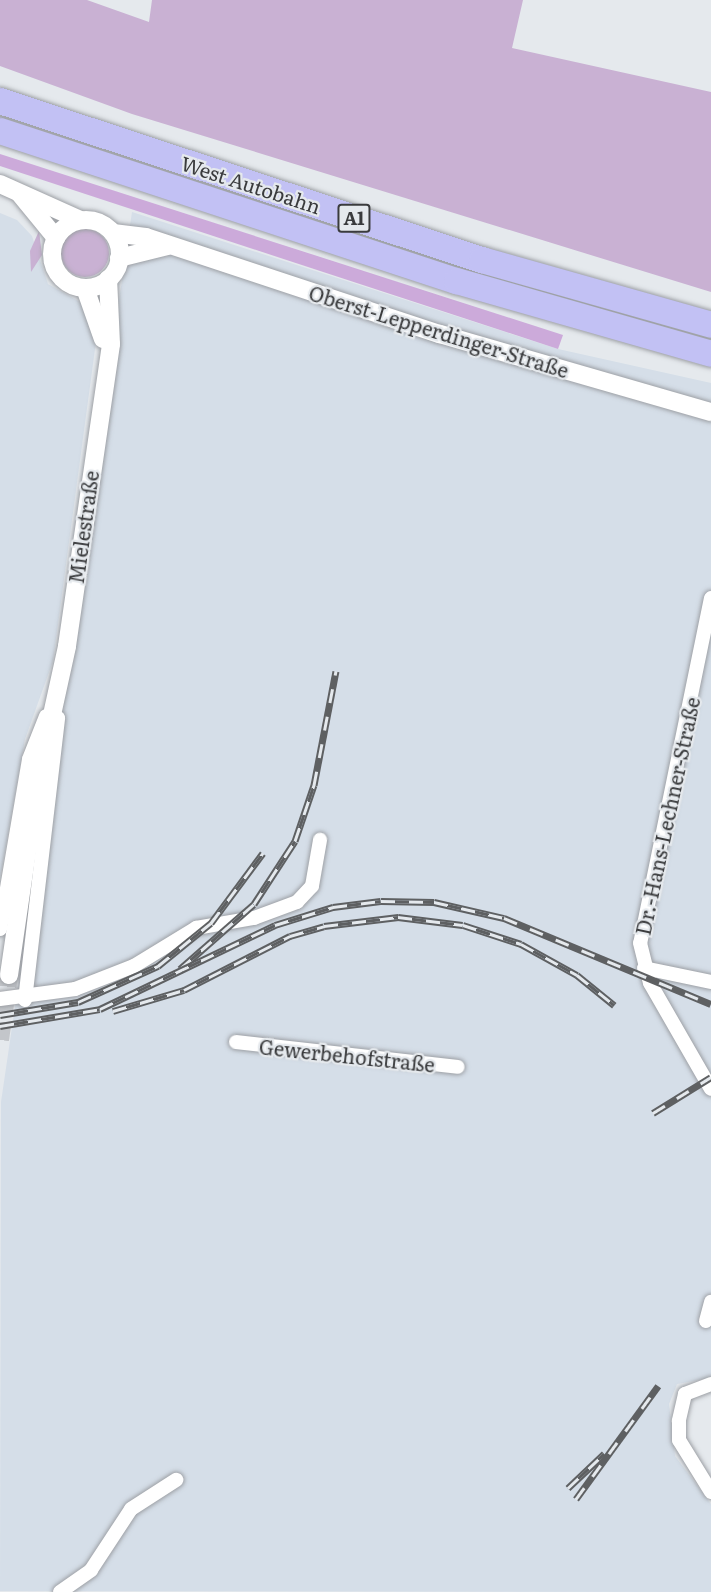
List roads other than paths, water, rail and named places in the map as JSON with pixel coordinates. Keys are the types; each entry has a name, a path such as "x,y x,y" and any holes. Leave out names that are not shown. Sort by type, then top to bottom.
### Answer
{"highway":[{"name":"West Autobahn","path":"0,101 471,256 711,326"},
{"name":"West Autobahn","path":"0,131 457,281 711,354"}],"street":[{"name":"Oberst-Lepperdinger-Straße","path":"0,184 80,220 98,222 113,233 168,246 440,334 711,412"},
{"name":"Oberst-Lepperdinger-Straße","path":"18,193 56,238"},
{"path":"80,220 56,238 52,254 57,271 69,283 85,288 108,279 120,258 113,233"},
{"path":"120,258 168,246"},
{"name":"Mielestraße","path":"25,1000 58,692 105,362 111,344 108,279"},
{"name":"Mielestraße","path":"85,288 101,328 105,362"},
{"name":"Dr.-Hans-Lechner-Straße","path":"711,598 642,924 644,968 711,1089"},
{"name":"Mielestraße","path":"0,929 29,759 58,692"},
{"name":"Mielestraße","path":"9,975 38,783 58,692"},
{"path":"0,999 25,1000 108,978 196,928 254,918 297,902 312,886 320,840"},
{"path":"644,968 711,982"},
{"name":"Gewerbehofstraße","path":"236,1042 458,1067"},
{"path":"706,1321 711,1302"},
{"path":"711,1384 685,1394 679,1431 711,1492"},
{"path":"60,1592 92,1570 131,1509 176,1480"}],"tunnel":[{"path":"0,1040 9,975"}],"railway":[{"path":"180,969 254,904 295,841 314,785 336,671"},
{"path":"0,1015 78,1002 158,966 211,923 263,853"},
{"path":"0,1026 100,1009 275,925 333,907 381,901 434,902 504,918 711,1004"},
{"path":"113,1011 184,990 290,936 324,926 398,917 463,925 521,944 577,975 614,1005"},
{"path":"653,1113 711,1077"},
{"path":"576,1499 658,1386"},
{"path":"568,1488 604,1454"}]}
